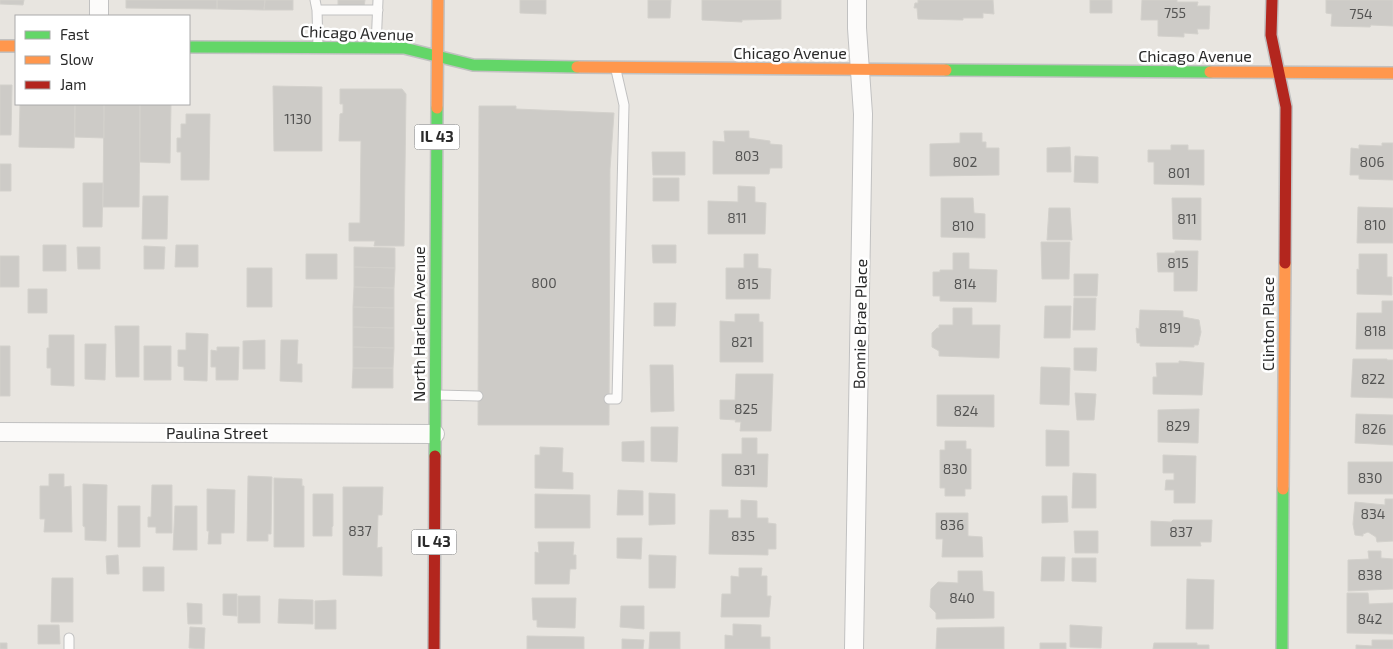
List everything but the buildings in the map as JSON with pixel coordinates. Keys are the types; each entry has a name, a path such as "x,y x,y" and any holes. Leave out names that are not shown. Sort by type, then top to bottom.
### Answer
{"main road":[{"name":"North Harlem Avenue","path":"434,649 438,0"},
{"name":"Clinton Place","path":"1272,0 1271,35 1286,107 1282,649"},
{"path":"0,46 15,46"},
{"name":"Chicago Avenue","path":"190,47 404,48 473,65 616,68 1393,73"}],"street":[{"path":"99,0 99,15"},
{"name":"Bonnie Brae Place","path":"854,649 863,114 857,0"},
{"name":"Paulina Street","path":"0,432 435,434"}],"lane":[{"path":"315,0 318,48"},
{"path":"376,48 378,0"},
{"path":"317,10 378,10"},
{"path":"609,399 617,399 624,105 616,68"},
{"path":"435,395 478,396"},
{"path":"69,638 69,649"}],"traffic: fast":[{"path":"190,47 404,48 473,65 577,67"},
{"path":"946,70 1210,72"},
{"path":"435,456 437,108"},
{"path":"1282,649 1283,489"}],"traffic: slow":[{"path":"437,108 438,0"},
{"path":"0,46 15,46"},
{"path":"577,67 946,70"},
{"path":"1210,72 1393,73"},
{"path":"1283,489 1285,263"}],"traffic: jam":[{"path":"1272,0 1271,35 1286,107 1285,263"},
{"path":"434,649 435,456"}]}
